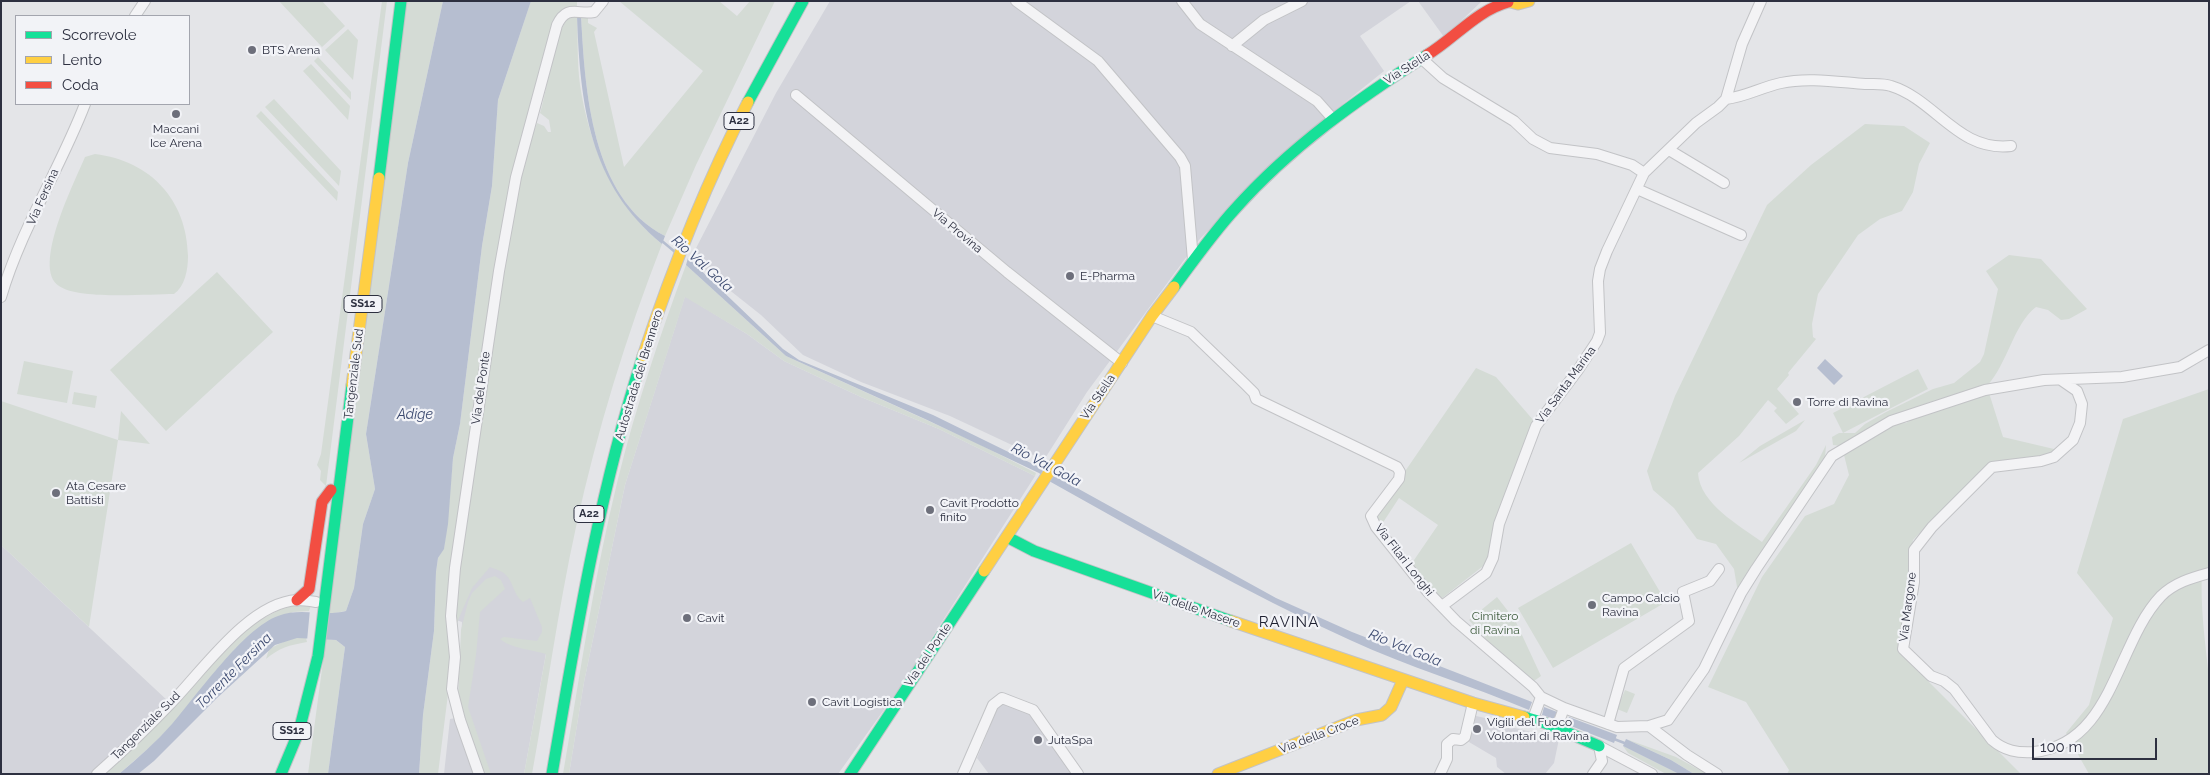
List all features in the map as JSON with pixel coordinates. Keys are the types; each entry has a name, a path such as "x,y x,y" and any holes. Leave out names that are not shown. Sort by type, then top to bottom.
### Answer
{"main road":[{"name":"Tangenziale Sud","path":"308,687 315,643 330,490 392,1"},
{"name":"Tangenziale Sud","path":"319,605 401,1"},
{"name":"Autostrada del Brennero","path":"541,774 573,596 603,453 627,372 722,129 792,1"},
{"name":"Autostrada del Brennero","path":"678,242 765,69 804,1"},
{"name":"Via Stella","path":"1480,14 1486,1"},
{"name":"Via Stella","path":"1007,537 1152,316 1193,260 1236,208 1288,156 1333,119 1456,35 1480,14 1494,6 1507,2 1518,4 1529,1"},
{"name":"Autostrada del Brennero","path":"552,774 579,617 608,479 669,266"},
{"path":"297,600 309,589 322,502 330,490"},
{"name":"Via delle Masere","path":"1007,537 1020,546 1062,562 1474,703 1537,708 1561,718 1599,746"},
{"name":"Via del Ponte","path":"850,774 1007,537"},
{"name":"Via della Croce","path":"1218,774 1238,771 1356,720 1382,715 1391,707 1403,680"},
{"name":"SS12","path":"274,774 308,687"},
{"name":"SS12","path":"281,774 290,758 300,728 308,687"}],"street":[{"path":"136,15 145,1"},
{"name":"Via del Ponte","path":"479,774 460,720 452,689 455,657 452,616 455,568 497,280 516,177 557,25 564,15 571,11 588,13 597,10 603,1"},
{"path":"1016,1 1098,61 1180,157 1185,166 1193,260"},
{"path":"1182,1 1200,24 1318,101 1333,119"},
{"path":"1232,46 1264,20 1302,1"},
{"path":"1759,5 1742,44 1726,99 1738,98 1784,82 1839,82 1891,86 1933,109 1960,134 1996,148 2010,146"},
{"path":"1421,58 1443,78 1499,110 1533,139 1550,148 1598,154 1632,165 1644,173"},
{"name":"Via Provina","path":"796,95 1000,266 1122,363"},
{"name":"Via Santa Marina","path":"1442,606 1486,573 1493,558 1499,524 1536,426 1596,341 1600,327 1598,281 1600,269 1644,173 1696,123 1718,108 1726,99"},
{"name":"Via Fersina","path":"2,293 35,214 75,131 85,105"},
{"path":"1668,150 1724,183"},
{"path":"1637,189 1741,235"},
{"name":"Via Filari Longhi","path":"1152,316 1191,332 1246,384 1254,393 1256,399 1397,467 1400,472 1399,479 1371,516 1376,527 1442,606 1463,627 1533,687 1537,708 1561,718 1628,727 1648,726"},
{"path":"1648,726 1668,720 1681,703 1704,669 1756,569 1834,454 1891,421 1992,389 2044,380 2122,377 2180,367 2209,350"},
{"name":"Via Margone","path":"2062,380 2076,391 2082,404 2080,423 2073,440 2054,457 2041,461 1992,467 1932,527 1914,550 1914,582 1903,649 1931,676 1944,681 1954,689 1999,747 2006,751 2042,751 2058,746 2079,733 2091,720 2106,699 2150,610 2162,596 2179,583 2209,573"},
{"path":"1608,724 1624,668 1689,621 1684,592 1710,581 1719,570"},
{"name":"Tangenziale Sud","path":"97,774 171,704 240,628 262,614 297,600 319,605"},
{"path":"963,774 993,705 1002,698 1032,710 1078,774"},
{"path":"1440,774 1447,759 1447,744 1453,739 1461,740 1464,737 1474,703"},
{"path":"1648,726 1687,755 1717,774"},
{"path":"1599,746 1602,762 1607,774"},
{"path":"1599,746 1652,774"},
{"path":"1593,774 1602,762"}],"shaded area":[{"path":"830,1 1411,1 1360,36 1384,71 1286,150 1199,240 1087,392 1044,460 950,416 861,382 803,355 761,315 708,273 693,254 776,93"},
{"path":"1418,1 1481,1 1481,2 1444,37"},
{"path":"685,296 747,334 784,361 861,397 939,429 1035,476 901,686 838,774 569,774 584,682 625,485"},
{"path":"487,363 547,648 524,774 481,774 458,701 462,622 453,619"},
{"path":"1,545 169,702 94,774 1,774"},
{"path":"1001,703 1029,714 1072,774 989,774 977,758"},
{"path":"1476,716 1559,739 1554,763 1545,774 1506,774 1497,767 1496,758 1469,742"},
{"path":"456,718 476,774 444,774 450,719"}],"green space":[{"path":"279,1 322,1 345,26 322,47"},
{"path":"382,1 387,1 326,486 320,480 321,471 317,465 321,454"},
{"path":"405,1 443,1 408,163 366,434 375,489 363,524 354,588 346,611 329,614"},
{"path":"531,1 577,1 577,7 565,8 559,14 532,102 454,553 452,662 438,774 419,774 423,715 434,631 436,572 438,558 444,548 453,458 460,424 482,246 492,186 498,100"},
{"path":"619,1 719,1 737,16 750,1 775,1 696,165 665,236 640,219 621,196 607,169 597,139 590,108 585,76 581,16 588,17 588,23 597,28 594,32 624,167 703,71"},
{"path":"571,15 577,16 580,85 584,107 597,151 617,192 630,211 662,244 636,314 593,455 558,620 532,774 524,774 546,654 516,647 500,639 504,637 537,641 542,632 542,627 530,598 523,602 517,596 508,577 490,567 472,588 456,625 453,616 510,225 525,156 537,123 544,126 548,132 551,132 549,120 540,113 555,46 565,23"},
{"path":"348,29 358,40 353,80 325,50"},
{"path":"318,57 351,92 351,100 314,61"},
{"path":"311,64 350,106 348,120 303,71"},
{"path":"274,99 341,171 339,186 265,107"},
{"path":"261,111 338,192 337,201 256,116"},
{"path":"1865,124 1904,126 1930,143 1919,164 1913,192 1902,211 1880,219 1858,235 1818,294 1812,324 1813,337 1816,339 1777,389 1799,414 1786,424 1774,411 1777,408 1768,400 1739,436 1698,473 1700,484 1713,504 1732,521 1762,542 1816,465 1826,445 1825,458 1738,593 1734,569 1716,544 1697,539 1674,508 1653,490 1647,471 1675,396 1767,205 1811,165"},
{"path":"95,154 115,158 133,165 149,175 173,201 181,217 186,236 188,256 185,277 181,287 174,294 97,295 82,293 59,286 52,276 50,262 52,244 65,204 85,157"},
{"path":"2009,255 2041,259 2087,309 2069,319 2061,320 2048,310 2036,307 2022,324 1994,377 1987,386 1841,446 1833,445 1832,437 1839,433 1855,433 1865,424 1886,412 1933,389 1954,383 1980,362 1984,354 1998,289 1986,271"},
{"path":"686,265 786,356 977,443 1036,473 1035,476 939,429 861,397 784,361 747,334 685,297 625,485 584,682 569,774 563,774 609,515 649,371"},
{"path":"217,272 273,332 166,431 110,370"},
{"path":"24,361 73,371 67,403 17,394"},
{"path":"1476,368 1496,377 1534,421 1487,563 1441,599 1412,563 1438,525 1399,498 1382,524 1375,515"},
{"path":"1918,369 1928,389 1843,433 1833,413"},
{"path":"2209,389 2209,568 2202,570 2202,597 2209,678 2209,774 2089,774 2066,733 2089,705 2113,618 2077,573 2123,419"},
{"path":"74,392 97,396 95,408 72,404"},
{"path":"1989,393 2003,437 2054,449 2051,454 2041,459 1987,465 1913,540 1900,653 2021,774 1787,774 1789,770 1746,702 1708,687 1762,577 1805,516 1834,504 1849,475 1843,451 1892,424 1906,423 1930,409"},
{"name":"Ata Cesare Battisti","path":"1,401 118,440 89,627 1,545"},
{"path":"121,411 150,444 118,440"},
{"path":"1805,420 1796,431 1739,463 1760,446"},
{"name":"Campo Calcio Ravina","path":"1631,543 1666,602 1553,668 1518,608"},
{"path":"495,576 501,580 505,589 480,612 468,707 491,774 481,774 458,701 461,630 472,593 486,579"},
{"name":"Cimitero di Ravina","path":"1497,597 1515,620 1541,676 1534,681 1489,643 1469,620"},
{"path":"311,605 309,611 293,612 235,649 171,726 151,746 119,774 100,774 229,644 253,624 279,610 292,606"},
{"path":"291,638 306,638 307,642 295,644 275,652 266,659 269,649"},
{"path":"326,639 336,640 345,647 328,774 308,774"},
{"path":"1625,690 1635,694 1627,713 1617,709"},
{"path":"1626,739 1676,757 1707,774 1694,774 1671,760"},
{"path":"1623,746 1679,774 1666,774 1628,753"}],"water":[{"name":"Adige","path":"443,1 531,1 498,100 492,186 482,246 460,424 453,458 448,524 444,549 438,558 436,572 434,631 423,715 419,774 328,774 345,647 336,640 297,638 275,645 217,698 154,761 138,774 119,774 166,731 236,648 265,623 287,613 337,613 346,611 354,588 363,524 375,489 366,434 408,163"},
{"path":"577,16 581,16 585,76 590,108 597,139 607,169 621,196 640,219 665,236 662,244 638,221 618,195 604,169 593,140 581,80"},
{"path":"688,258 783,349 799,360 933,415 1039,467 1276,598 1352,632 1532,702 1529,710 1394,659 1311,622 1198,564 1049,481 1039,473 786,356 686,265"},
{"path":"1825,359 1843,376 1834,385 1817,368"},
{"path":"1544,707 1557,712 1554,719 1542,715"},
{"path":"1569,717 1617,735 1614,743 1566,724"},
{"path":"1626,739 1671,760 1694,774 1679,774 1623,746"}],"pier":[{"path":"310,609 328,612 325,641 307,641"}],"waterway":[{"name":"Rio Val Gola","path":"662,241 675,252"},
{"name":"Rio Val Gola","path":"1614,739 1627,744"}],"traffic: fast":[{"path":"379,178 401,1"},
{"path":"748,102 803,1"},
{"path":"1174,287 1227,218 1278,165 1350,107 1427,55"},
{"path":"552,774 601,511 627,407 643,356"},
{"path":"281,774 299,731 318,656 352,385"},
{"path":"1007,537 1034,551 1231,621"},
{"path":"850,774 984,571"},
{"path":"1524,717 1545,723 1599,746"}],"traffic: slow":[{"path":"1507,1 1518,4 1529,1"},
{"path":"643,356 691,227 718,164 748,102"},
{"path":"352,385 379,178"},
{"path":"984,571 1152,316 1174,287"},
{"path":"1231,621 1473,703 1524,717"},
{"path":"1218,774 1356,720 1382,715 1391,707 1403,680"}],"traffic: jam":[{"path":"1427,55 1476,18 1496,6 1508,2"},
{"path":"297,600 309,589 322,502 331,490"}],"place":[{"name":"BTS Arena","path":"252,50"},
{"name":"Maccani Ice Arena","path":"176,114"},
{"name":"E-Pharma","path":"1070,276"},
{"name":"Torre di Ravina","path":"1797,402"},
{"name":"Ata Cesare Battisti","path":"56,493"},
{"name":"Cavit Prodotto finito","path":"930,510"},
{"name":"Campo Calcio Ravina","path":"1592,605"},
{"name":"Cavit","path":"687,618"},
{"name":"Cavit Logistica","path":"812,702"},
{"name":"Vigili del Fuoco Volontari di Ravina","path":"1477,729"},
{"name":"JutaSpa","path":"1038,740"}],"district":[{"name":"RAVINA","path":"1289,622"}],"water label":[{"name":"Torrente Fersina","path":"234,671"}]}
